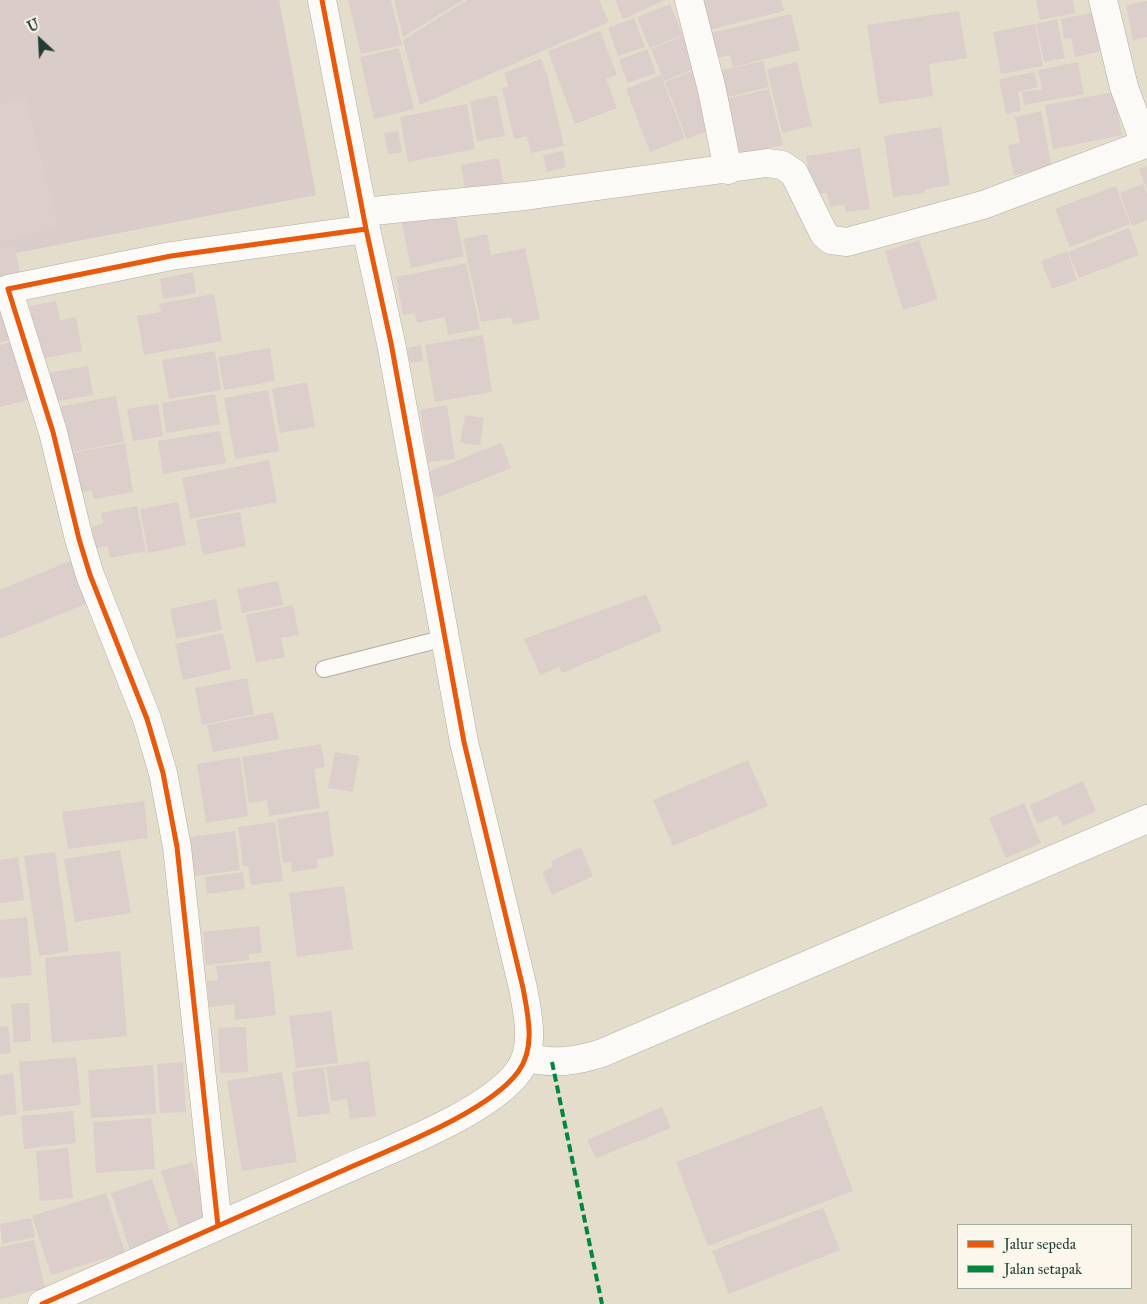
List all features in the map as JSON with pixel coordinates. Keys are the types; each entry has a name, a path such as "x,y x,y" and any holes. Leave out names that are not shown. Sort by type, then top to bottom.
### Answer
{"street":[{"path":"42,1304 472,1110 491,1098 506,1084 519,1071 526,1057 528,1027 523,988 464,742 391,343 364,220 322,0"},
{"path":"689,0 712,90 728,170"},
{"path":"218,1226 177,847 163,773 147,719 90,575 79,539 53,432 4,290 364,220 768,163 782,165 794,173 824,234 831,240 847,242 983,205 1146,143 1124,87 1103,0"},
{"path":"526,1057 538,1061 568,1062 602,1053 1147,819"}],"lane":[{"path":"324,670 445,638"}],"shaded area":[{"path":"0,0 279,0 316,195 0,256"}],"building":[{"path":"348,0 391,0 402,45 361,54"},
{"path":"394,0 463,0 403,37"},
{"path":"467,0 599,0 609,22 420,105 403,40"},
{"path":"615,0 665,0 623,19"},
{"path":"702,0 781,0 784,11 709,30"},
{"path":"1036,0 1073,0 1075,13 1040,20"},
{"path":"1147,1 1147,37 1133,40 1126,5"},
{"path":"670,4 683,35 650,48 637,17"},
{"path":"959,11 967,58 929,64 933,96 879,104 867,25"},
{"path":"1096,12 1103,51 1075,57 1071,38 1064,39 1061,19"},
{"path":"791,14 800,50 733,67 730,55 713,59 707,34"},
{"path":"634,18 645,47 618,56 608,28"},
{"path":"1057,19 1065,58 1044,62 1036,24"},
{"path":"1035,24 1043,66 1001,74 993,32"},
{"path":"600,31 617,75 606,79 617,108 575,124 548,51"},
{"path":"683,36 696,68 664,81 651,49"},
{"path":"399,48 414,109 374,119 360,57"},
{"path":"647,49 656,73 628,83 619,60"},
{"path":"541,59 548,78 564,146 531,153 527,136 514,139 502,88 509,87 504,73"},
{"path":"763,61 769,87 724,98 718,71"},
{"path":"797,62 812,126 782,133 767,69"},
{"path":"1078,62 1084,94 1024,105 1022,92 1042,89 1038,70"},
{"path":"700,68 714,128 687,139 665,82"},
{"path":"1034,72 1038,87 1018,92 1021,111 1006,114 999,79"},
{"path":"661,75 685,138 650,152 626,89"},
{"path":"769,89 783,145 731,157 718,101"},
{"path":"1114,92 1122,135 1053,149 1045,105"},
{"path":"497,95 505,136 477,141 470,101"},
{"path":"25,97 59,227 0,243 0,104"},
{"path":"467,104 475,149 408,162 400,117"},
{"path":"1041,111 1052,168 1014,175 1008,145 1020,143 1015,117"},
{"path":"941,127 950,185 925,189 925,193 893,197 884,136"},
{"path":"398,131 402,152 388,154 384,133"},
{"path":"860,148 870,209 846,212 845,205 830,207 827,193 818,193 806,156"},
{"path":"563,151 566,167 547,172 543,155"},
{"path":"499,158 504,187 466,194 461,165"},
{"path":"1147,166 1147,189 1139,169"},
{"path":"1143,184 1147,194 1147,220 1132,226 1120,193"},
{"path":"1116,186 1130,224 1070,247 1055,209"},
{"path":"454,208 464,256 411,268 401,219"},
{"path":"1129,228 1139,255 1079,278 1068,252"},
{"path":"487,234 491,255 525,248 540,319 513,325 511,317 481,322 463,239"},
{"path":"919,240 938,299 903,310 885,251"},
{"path":"14,245 20,272 0,277 0,249"},
{"path":"1067,251 1077,280 1052,289 1041,261"},
{"path":"466,263 480,329 448,335 445,317 417,323 415,313 403,315 396,277"},
{"path":"193,272 196,293 163,299 160,279"},
{"path":"214,294 222,341 144,355 137,316 161,312 159,304"},
{"path":"0,300 16,338 0,343"},
{"path":"56,301 60,320 76,317 82,351 39,359 30,306"},
{"path":"483,335 492,392 435,402 425,345"},
{"path":"16,341 31,399 0,407 0,345"},
{"path":"421,345 423,361 410,363 407,348"},
{"path":"270,348 275,381 224,390 218,357"},
{"path":"215,351 221,390 169,399 162,360"},
{"path":"88,366 93,395 54,402 48,373"},
{"path":"307,382 315,427 280,433 272,389"},
{"path":"268,390 279,451 235,459 224,398"},
{"path":"215,394 220,424 166,433 162,403"},
{"path":"116,396 124,442 67,453 58,407"},
{"path":"158,404 163,436 133,441 127,409"},
{"path":"447,405 455,459 428,462 420,410"},
{"path":"465,415 484,418 480,445 460,443"},
{"path":"220,431 226,463 163,474 158,441"},
{"path":"125,443 133,492 94,499 92,490 79,493 72,453"},
{"path":"501,443 511,468 436,498 426,473"},
{"path":"269,460 277,502 190,519 182,478"},
{"path":"178,502 186,545 148,553 140,509"},
{"path":"137,506 146,551 110,558 108,546 96,548 92,527 103,524 101,513"},
{"path":"240,512 246,546 203,555 196,520"},
{"path":"75,559 92,601 0,639 0,590"},
{"path":"278,581 283,605 242,613 237,589"},
{"path":"646,594 662,631 562,673 559,667 540,675 524,639"},
{"path":"216,599 222,630 176,639 170,609"},
{"path":"293,605 299,635 281,638 285,657 256,663 246,615"},
{"path":"223,633 231,669 183,680 175,644"},
{"path":"247,678 254,714 202,725 195,688"},
{"path":"273,712 279,739 213,752 207,725"},
{"path":"321,744 325,767 314,769 320,808 269,816 267,800 249,803 242,757"},
{"path":"335,752 359,756 353,792 328,788"},
{"path":"240,757 248,816 206,823 197,764"},
{"path":"748,760 768,806 673,846 653,800"},
{"path":"1083,781 1096,811 1063,826 1058,815 1037,824 1030,805"},
{"path":"144,801 148,838 68,849 62,812"},
{"path":"1024,803 1041,843 1006,858 989,818"},
{"path":"328,811 334,856 317,859 318,868 292,872 291,862 283,863 277,819"},
{"path":"275,822 283,881 251,885 248,866 243,866 238,827"},
{"path":"235,831 240,870 188,877 183,838"},
{"path":"581,847 593,876 552,895 542,872 553,867 551,861"},
{"path":"120,850 131,913 75,922 64,859"},
{"path":"55,852 69,951 39,956 24,856"},
{"path":"18,857 24,900 0,903 0,860"},
{"path":"243,872 245,889 207,894 205,877"},
{"path":"344,886 353,949 297,957 289,893"},
{"path":"27,917 32,975 0,978 0,920"},
{"path":"259,926 262,953 249,954 249,960 206,965 203,932"},
{"path":"120,951 127,1036 52,1043 45,958"},
{"path":"270,961 276,1015 235,1020 234,1004 209,1007 207,981 218,980 216,966"},
{"path":"29,1003 31,1041 14,1043 11,1004"},
{"path":"331,1011 338,1063 296,1068 289,1016"},
{"path":"8,1026 11,1053 0,1054 0,1027"},
{"path":"246,1027 248,1072 220,1073 218,1028"},
{"path":"76,1057 81,1105 23,1111 19,1062"},
{"path":"369,1061 376,1116 350,1119 347,1099 331,1101 326,1067"},
{"path":"183,1062 186,1112 160,1113 157,1064"},
{"path":"153,1065 156,1114 91,1118 88,1070"},
{"path":"324,1067 330,1113 298,1117 292,1072"},
{"path":"282,1072 297,1162 242,1171 227,1081"},
{"path":"13,1073 17,1114 0,1116 0,1075"},
{"path":"822,1106 853,1191 708,1246 676,1162"},
{"path":"662,1107 671,1128 596,1158 587,1140"},
{"path":"73,1111 76,1143 24,1149 21,1116"},
{"path":"151,1118 155,1169 96,1173 93,1122"},
{"path":"68,1148 73,1198 40,1201 36,1151"},
{"path":"192,1162 210,1218 179,1227 161,1171"},
{"path":"152,1179 171,1236 130,1250 111,1193"},
{"path":"106,1193 125,1252 51,1275 32,1216"},
{"path":"823,1208 840,1250 729,1294 712,1251"},
{"path":"31,1218 35,1237 2,1244 0,1224"},
{"path":"34,1240 45,1288 0,1299 0,1247"}],"marked path":[{"path":"552,1062 602,1304"}],"cycle path":[{"path":"42,1304 407,1143 460,1117 503,1087 518,1072 524,1063 527,1053 529,1031 523,988 464,742 391,343 366,229 322,0"},
{"path":"218,1226 177,847 163,773 147,719 90,575 79,539 53,432 8,289 171,256 366,229"}]}
